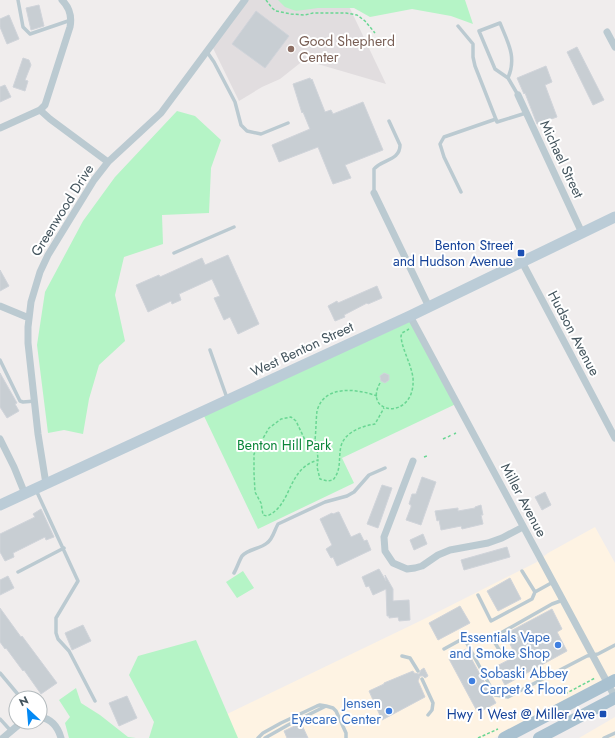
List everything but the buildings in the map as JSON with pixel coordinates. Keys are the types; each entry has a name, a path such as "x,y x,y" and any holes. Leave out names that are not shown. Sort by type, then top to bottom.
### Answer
{"main road":[{"path":"504,738 611,682"},
{"path":"539,738 615,698"}],"street":[{"path":"0,128 40,110 45,105 70,27 71,20 68,9 62,0"},
{"name":"Greenwood Drive","path":"46,484 34,401 28,343 31,302 40,272 94,180 108,162 161,113 245,0"},
{"path":"608,32 615,47"},
{"name":"Michael Street","path":"518,96 582,233"},
{"path":"40,110 108,162"},
{"path":"374,193 430,307"},
{"name":"West Benton Street","path":"0,505 227,400 413,320 430,307 615,217"},
{"name":"Hudson Avenue","path":"522,262 615,438"},
{"path":"0,306 29,318"},
{"name":"Miller Avenue","path":"413,320 592,655 611,682 615,698"},
{"path":"0,439 25,494"},
{"path":"413,461 384,537 385,551 393,563 408,569 415,568 422,566 438,555 450,550 488,543 502,538 523,527"},
{"path":"48,719 55,724 59,730 61,738"},
{"path":"3,738 11,731"}],"lane":[{"path":"18,0 23,27 30,34 71,20"},
{"path":"508,78 512,69 512,57 500,23 479,31 495,69 508,78 518,96"},
{"path":"458,26 473,44 475,66 497,122 526,113"},
{"path":"207,52 214,62 235,102 241,125 246,131 261,134 288,123"},
{"path":"460,192 444,157 440,144 444,137 496,119"},
{"path":"374,193 374,169 378,165 395,157 400,148 389,121"},
{"path":"174,253 234,227"},
{"path":"210,350 227,400"},
{"path":"0,360 20,401 34,401"},
{"path":"234,573 242,556 268,543 272,538 278,524 325,502 347,496 354,492 369,475 385,468"},
{"path":"36,489 78,581 56,618 56,633 58,638 69,651 95,701"},
{"path":"18,572 64,548"},
{"path":"522,571 535,592"},
{"path":"478,595 491,621 532,599 535,592 553,582"},
{"path":"502,656 492,638 552,604 563,600"},
{"path":"444,649 464,638 495,695 508,697 587,656 598,654 615,645"},
{"path":"402,656 410,658 418,671"},
{"path":"0,673 14,690"},
{"path":"422,679 433,703 432,710 428,715"},
{"path":"258,738 282,723 320,704 333,708 336,711 346,733 346,738"},
{"path":"265,738 326,706"},
{"path":"0,719 11,731"},
{"path":"604,738 615,733"}],"path":[{"path":"266,0 276,11 290,14 305,15 313,13 346,13 357,15 365,21 375,33"},
{"path":"380,383 377,396 379,403 388,410 397,408 410,398 413,392 411,370 401,336 413,320"},
{"path":"377,396 356,390 345,390 332,394 321,403 317,411 315,440 318,460 317,467 320,479 328,481 333,480 339,469 341,445 344,440 360,427 374,424 384,408"},
{"path":"315,440 306,440 296,421 290,417 282,419 269,428 254,454 255,492 263,515 267,516 274,513 290,491 295,476 309,462 318,460"},
{"path":"443,439 456,433"}],"shaded area":[{"name":"Good Shepherd Center","path":"245,0 346,0 386,84 304,60 280,79 262,87 239,101 212,46"},
{"path":"595,527 615,563 615,676 494,738 234,738 225,715 420,621 537,562 548,553"},
{"path":"615,717 615,738 579,738"}],"green space":[{"path":"278,0 465,0 473,24 451,16 412,9 370,17 354,8 318,8 296,11 285,7"},
{"path":"177,111 195,116 221,140 211,168 209,213 162,215 163,244 124,257 115,295 125,341 99,365 89,399 83,434 64,430 48,433 37,345 45,292 83,221 115,177"},
{"name":"Benton Hill Park","path":"413,320 458,403 342,458 354,483 258,529 204,416"},
{"path":"243,571 254,588 237,598 226,582"},
{"path":"196,640 238,738 149,738 154,722 129,675 138,656"},
{"path":"76,688 81,703 100,715 128,737 136,738 69,738 65,723 70,717 59,700"}],"place":[{"name":"Good Shepherd Center","path":"291,49"},
{"name":"Benton Street and Hudson Avenue","path":"521,253"},
{"name":"Essentials Vape and Smoke Shop","path":"558,645"},
{"name":"Sobaski Abbey Carpet & Floor","path":"472,681"},
{"name":"Jensen Eyecare Center","path":"389,711"},
{"name":"Hwy 1 West @ Miller Ave","path":"603,714"}]}
